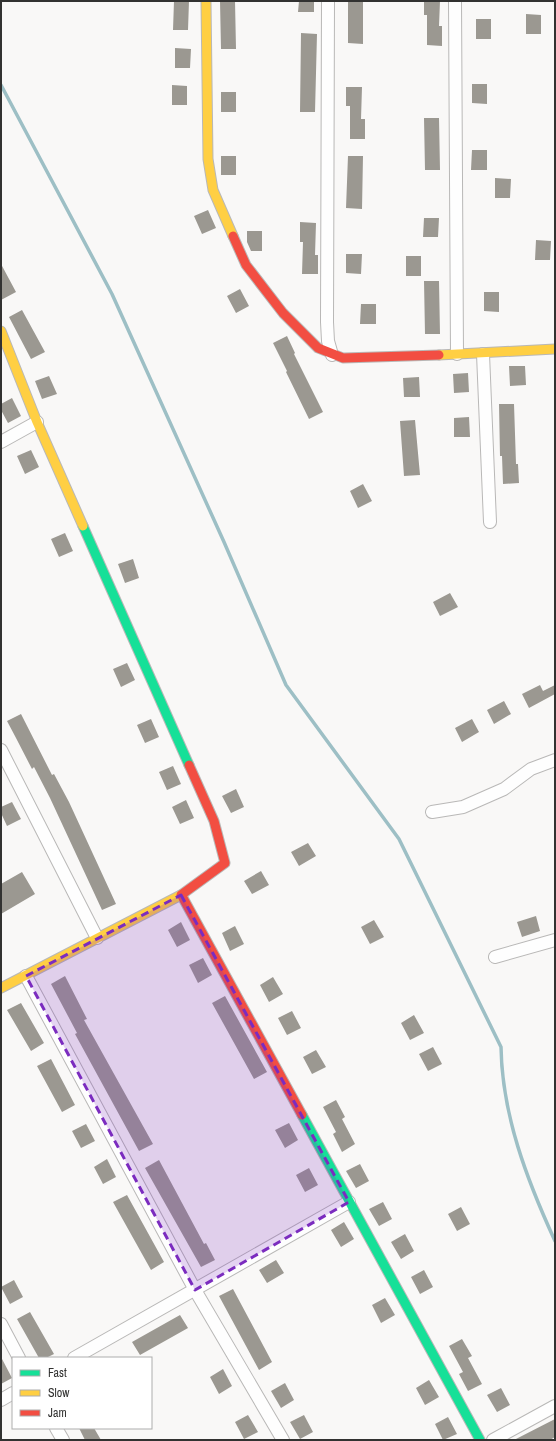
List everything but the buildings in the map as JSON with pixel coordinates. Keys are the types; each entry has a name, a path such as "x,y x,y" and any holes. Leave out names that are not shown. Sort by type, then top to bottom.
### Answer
{"street":[{"path":"206,1 208,159 213,190 246,265 283,313 318,348 332,355 343,358 483,354 555,349"},
{"path":"328,1 327,322 328,341 332,355"},
{"path":"455,1 458,354"},
{"path":"1,331 37,422 214,821 221,842 225,863 181,895 1,988"},
{"path":"483,354 490,522"},
{"path":"1,442 37,422"},
{"path":"1,750 97,938"},
{"path":"432,812 463,807 504,789 531,769 555,760"},
{"path":"181,895 480,1440"},
{"path":"495,957 555,940"},
{"path":"26,976 195,1290 283,1440"},
{"path":"76,1357 349,1202"},
{"path":"1,1324 18,1357"},
{"path":"1,1400 12,1394"},
{"path":"493,1440 555,1406"},
{"path":"57,1429 63,1440"}],"highlighted area":[{"path":"181,895 349,1202 195,1290 26,976"}],"waterway":[{"path":"1,85 112,294 224,542 286,685 399,839 501,1047 502,1072 511,1122 526,1171 555,1241"}],"traffic: fast":[{"path":"83,526 189,765"},
{"path":"302,1115 480,1440"}],"traffic: slow":[{"path":"206,1 208,159 213,190 233,236"},
{"path":"1,331 37,422 83,526"},
{"path":"439,355 555,349"},
{"path":"1,988 181,895 183,898"}],"traffic: jam":[{"path":"233,236 246,265 283,313 318,348 343,358 439,355"},
{"path":"181,895 225,863 214,821 189,765"},
{"path":"183,898 302,1115"}]}
